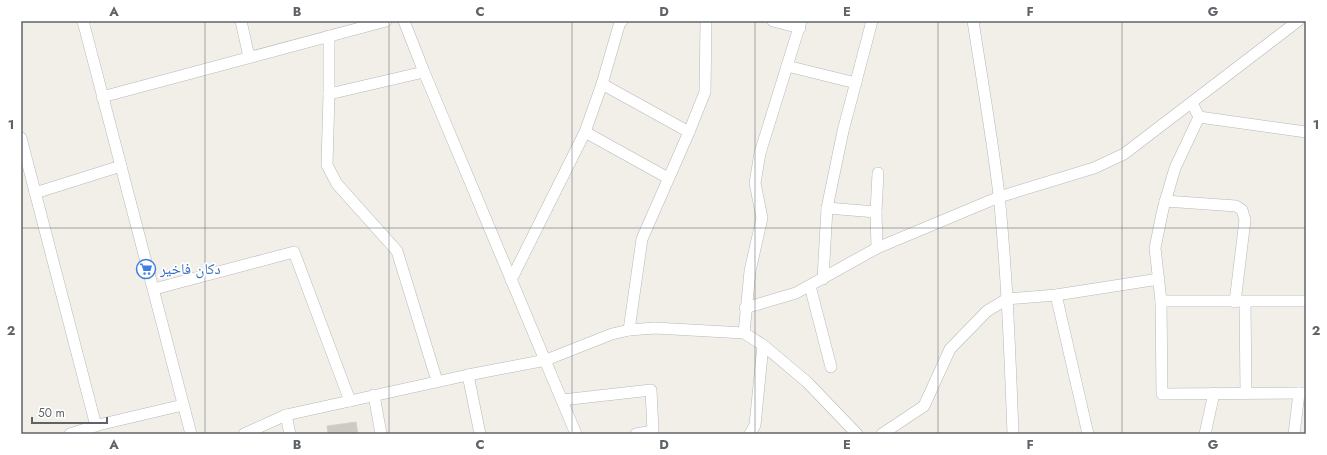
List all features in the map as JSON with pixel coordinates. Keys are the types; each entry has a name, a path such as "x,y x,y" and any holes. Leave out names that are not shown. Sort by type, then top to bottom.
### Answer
{"street":[{"path":"83,21 191,434"},
{"path":"241,21 249,57"},
{"path":"102,97 386,21"},
{"path":"404,21 576,434"},
{"path":"511,280 585,132 602,84 620,21"},
{"path":"629,330 642,239 705,92 706,21"},
{"path":"744,333 750,271 762,218 755,183 760,153 801,25 772,21"},
{"path":"823,279 827,208 843,131 872,21"},
{"path":"972,21 994,153 999,197 1007,299 1013,434"},
{"path":"746,308 796,293 877,248 999,197 1094,168 1124,154 1298,21"},
{"path":"329,36 327,165 338,184 397,251 437,381"},
{"path":"787,66 856,83"},
{"path":"329,94 424,72"},
{"path":"602,84 689,132"},
{"path":"1192,103 1199,117"},
{"path":"1199,117 1306,132"},
{"path":"1199,117 1175,168 1165,201 1155,248 1161,301 1162,394 1303,392 1294,434"},
{"path":"585,132 668,178"},
{"path":"21,138 98,429"},
{"path":"35,193 121,166"},
{"path":"877,248 876,212 878,173"},
{"path":"1165,201 1236,206 1242,210 1245,220 1240,302 1246,393"},
{"path":"827,208 876,212"},
{"path":"154,289 294,252 350,401"},
{"path":"882,434 924,406 950,349 987,311 1007,299 1056,296 1159,279"},
{"path":"810,286 831,367"},
{"path":"1056,296 1088,434"},
{"path":"1161,301 1306,301"},
{"path":"244,434 286,415 437,381 546,360 612,334 629,330 655,328 744,333 763,345 807,382 846,429 857,434"},
{"path":"750,434 755,425 763,345"},
{"path":"468,375 480,434"},
{"path":"562,400 651,390 653,431 636,434"},
{"path":"1205,434 1214,393"},
{"path":"374,395 381,434"},
{"path":"70,434 98,429 183,405"},
{"path":"286,415 290,434"}],"building":[{"path":"356,422 358,434 328,434 327,426"}],"place":[{"name":"دكان فاخیر","path":"146,269"}]}
